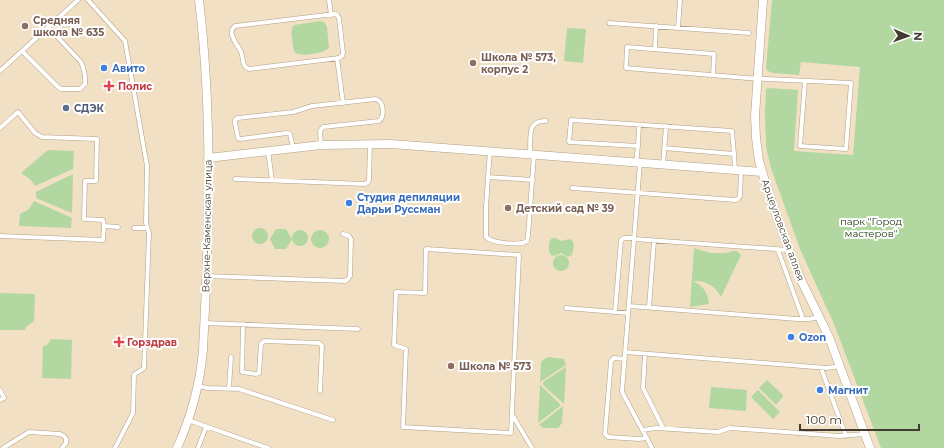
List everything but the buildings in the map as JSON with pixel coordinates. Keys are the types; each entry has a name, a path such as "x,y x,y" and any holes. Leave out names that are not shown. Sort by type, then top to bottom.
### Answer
{"street":[{"name":"Верхне-Каменская улица","path":"177,448 188,420 202,368 206,276 208,158 205,63 200,0"},
{"name":"Арцеуловская аллея","path":"764,0 755,116 756,138 762,172 802,282 820,317 840,366 870,448"},
{"path":"208,158 322,145 370,144 762,172"}],"lane":[{"path":"0,71 78,0"},
{"path":"88,0 125,41 147,166 146,224 149,232 144,368 142,371 134,375 133,412 115,448"},
{"path":"329,0 331,15"},
{"path":"678,28 680,0"},
{"path":"331,15 337,16 339,18 343,53 342,56 337,58 249,69 243,64 242,54 232,37 232,28 235,26 331,15"},
{"path":"609,23 749,33"},
{"path":"655,49 656,26"},
{"path":"22,51 61,89 80,89 85,84 86,80 84,67 48,27"},
{"path":"713,75 714,54 627,47 626,68 713,75 757,78 851,83 846,149 800,146 805,81"},
{"path":"337,58 342,103"},
{"path":"293,148 292,136 288,133 240,139 238,138 235,123 236,120 238,118 293,112 312,106 376,99 379,100 381,103 383,116 379,121 323,128 320,131 322,145"},
{"path":"0,128 18,112 35,132 42,136 97,139 96,181 85,181 84,219 103,220 104,226 103,240 0,236"},
{"path":"572,188 735,200 740,196 732,131 571,120 570,142 638,146"},
{"path":"490,152 486,207 486,237 493,242 520,244 527,241 528,236 533,180 532,128 534,123 546,121"},
{"path":"639,125 638,193 623,394 652,448"},
{"path":"663,165 666,126"},
{"path":"235,179 365,184 369,180 370,144"},
{"path":"664,148 734,154"},
{"path":"268,152 272,180"},
{"path":"488,177 533,180"},
{"path":"104,226 118,227"},
{"path":"134,228 147,228"},
{"path":"206,276 344,281 350,276 351,239 349,236 343,234"},
{"path":"615,312 621,240 624,238 790,250"},
{"path":"649,307 654,241"},
{"path":"512,416 511,433 403,427 406,349 394,345 396,292 425,293 426,249 519,255 512,416 532,448"},
{"path":"778,250 803,319"},
{"path":"629,306 803,319 820,317"},
{"path":"566,308 628,313"},
{"path":"204,323 358,329"},
{"path":"243,324 242,372 259,373 261,344 264,341 319,343 322,346 320,391"},
{"path":"625,352 821,368 840,366"},
{"path":"645,354 643,388 662,423 663,428"},
{"path":"229,388 230,358"},
{"path":"625,359 614,358 611,361 605,434 608,437 639,439 647,438"},
{"path":"821,368 846,436"},
{"path":"198,386 208,388 239,389 333,420"},
{"path":"0,390 4,398 0,400"},
{"path":"188,420 268,448"},
{"path":"198,448 206,427"},
{"path":"643,430 650,428 663,428 718,432 730,428 846,436 865,434"},
{"path":"0,447 3,448 29,432 60,434 66,439 66,443 62,448"}],"green space":[{"name":"парк \"Город мастеров\"","path":"772,0 944,0 944,448 881,448 834,324 800,249 771,168 766,147 766,89 798,90 794,151 853,155 860,67 801,62 799,75 772,73 768,71 766,68"},
{"path":"320,21 324,22 327,27 329,48 327,50 312,54 302,55 296,53 293,48 291,35 294,25"},
{"path":"567,28 586,29 583,63 564,61"},
{"path":"48,150 74,151 73,169 35,186 30,179 22,174 22,172"},
{"path":"73,174 72,213 36,198 36,192"},
{"path":"34,201 72,218 71,228 19,226 20,214 28,210"},
{"path":"257,228 263,228 268,233 266,242 263,244 257,244 252,239 252,233"},
{"path":"276,229 286,229 292,239 286,249 275,249 270,239"},
{"path":"300,230 306,232 308,238 306,244 300,246 294,244 292,238 294,232"},
{"path":"320,230 326,233 329,239 326,245 320,248 314,245 311,239 314,233"},
{"path":"552,238 562,241 569,239 572,240 574,245 572,255 568,257 561,253 554,256 551,255 549,246"},
{"path":"694,248 710,253 737,251 741,255 721,297 710,284 693,281 700,285 704,290 709,304 690,307"},
{"path":"558,255 564,255 569,260 567,269 564,271 558,271 553,266 553,260"},
{"path":"0,293 35,294 34,321 27,326 25,330 0,330"},
{"path":"51,339 72,340 71,379 42,378 43,346 47,345"},
{"path":"548,357 564,359 566,365 540,382 541,363"},
{"path":"566,367 564,404 543,385 543,382"},
{"path":"767,380 783,395 776,405 759,388"},
{"path":"540,385 560,404 560,406 538,423"},
{"path":"711,387 747,390 746,411 709,408"},
{"path":"758,390 780,412 773,419 751,397"},
{"path":"563,406 562,423 558,428 544,428 539,425"}],"place":[{"name":"Средняя школа № 635","path":"25,26"},
{"name":"Школа № 573, корпус 2","path":"473,63"},
{"name":"Авито","path":"104,68"},
{"name":"Полис","path":"109,86"},
{"name":"СДЭК","path":"66,108"},
{"name":"Студия депиляции Дарьи Руссман","path":"349,203"},
{"name":"Детский сад № 39","path":"508,208"},
{"name":"Ozon","path":"791,337"},
{"name":"Горздрав","path":"119,342"},
{"name":"Школа № 573","path":"451,366"},
{"name":"Магнит","path":"820,390"}]}
